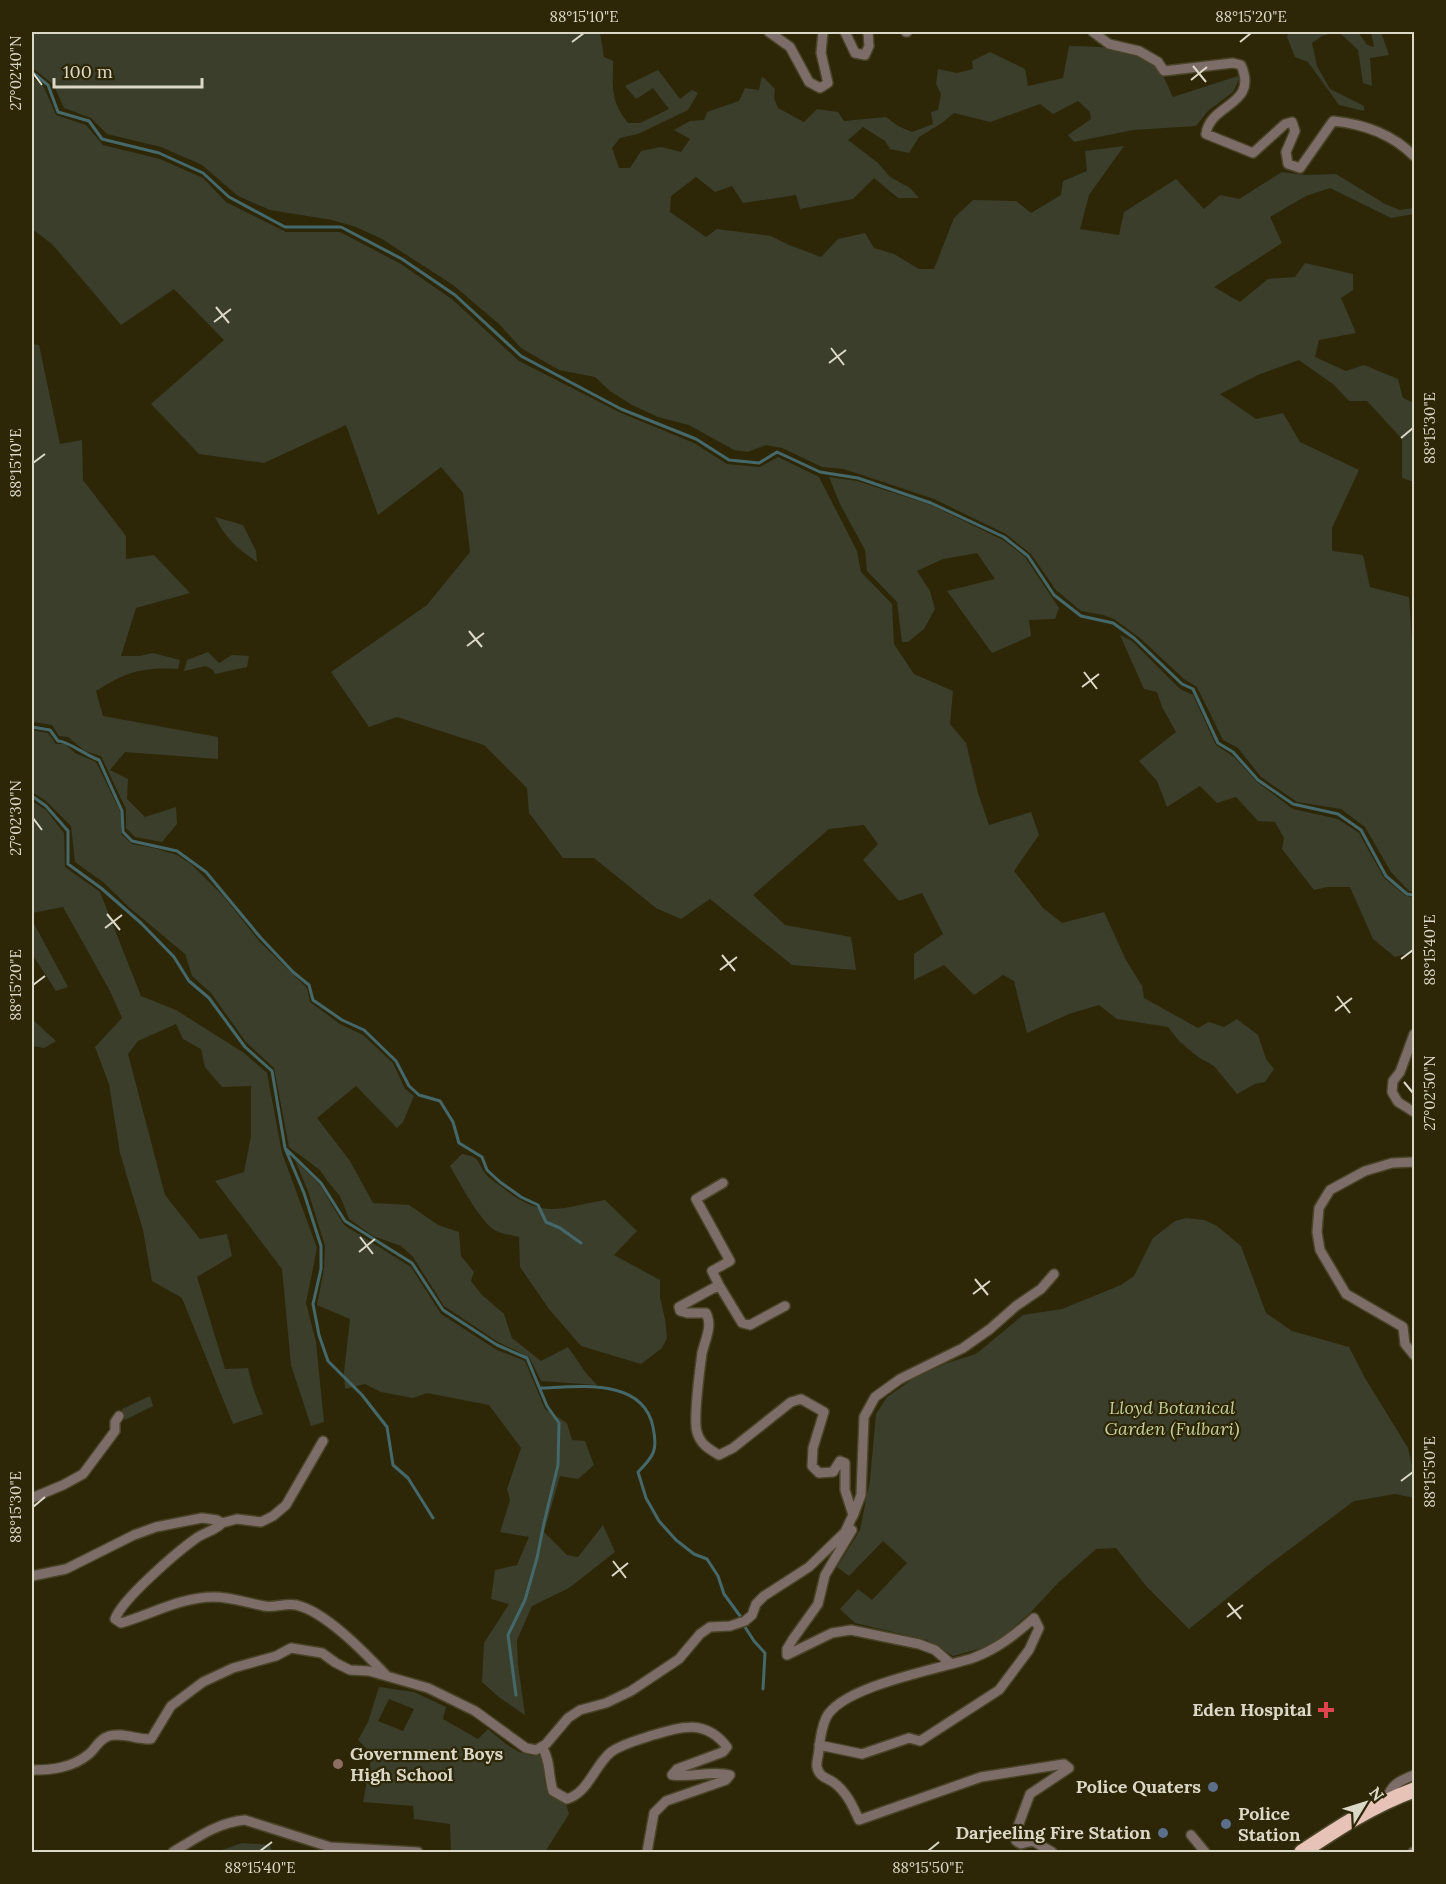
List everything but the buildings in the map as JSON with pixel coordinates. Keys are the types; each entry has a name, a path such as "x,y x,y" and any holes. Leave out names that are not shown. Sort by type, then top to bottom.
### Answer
{"highway":[{"path":"1302,1852 1357,1816 1414,1790"}],"street":[{"path":"769,32 790,47 809,82 820,88 828,83 821,53 823,32"},
{"path":"844,32 855,53 866,55 870,46 868,32"},
{"path":"1093,32 1109,44 1139,51 1158,62 1164,71 1233,63 1241,65 1246,85 1239,98 1207,126 1206,134 1243,150 1253,153 1284,124 1292,122 1295,131 1286,152 1288,164 1300,168 1333,121 1354,123 1378,131 1414,156"},
{"path":"1414,1034 1400,1072 1393,1081 1392,1092 1398,1102 1414,1112"},
{"path":"1414,1162 1392,1163 1365,1171 1330,1190 1319,1208 1317,1232 1320,1250 1346,1294 1403,1327 1405,1344 1414,1355"},
{"path":"723,1183 696,1199 729,1261 712,1271 719,1285 742,1323 750,1325 785,1306"},
{"path":"32,1770 62,1768 78,1762 100,1741 111,1735 151,1739 171,1706 203,1682 224,1672 276,1656 291,1648 322,1653 350,1670 369,1671 428,1688 475,1711 526,1748 536,1750 542,1747 568,1718 580,1710 606,1703 631,1691 679,1659 699,1634 710,1627 730,1626 745,1621 752,1615 756,1604 764,1596 809,1567 845,1532 861,1495 864,1417 875,1397 900,1379 963,1348 1041,1289 1054,1274"},
{"path":"719,1285 679,1306 680,1311 687,1313 706,1313 709,1319 708,1333 702,1353 695,1412 697,1432 706,1447 719,1455 733,1448 791,1402 801,1399 824,1412 813,1448 812,1466 819,1473 833,1472 840,1461 845,1463 845,1490 854,1525 825,1575 818,1604 787,1648 787,1655 832,1633 851,1630 919,1644 935,1650 950,1663"},
{"path":"32,1498 83,1474 115,1431 115,1422 119,1416"},
{"path":"323,1441 286,1506 261,1522 237,1519 222,1523 218,1528 198,1537 140,1587 117,1613 115,1619 121,1623 171,1604 214,1597 267,1607 295,1605 320,1616 338,1630 367,1654 387,1677"},
{"path":"32,1576 66,1569 134,1535 156,1527 202,1518 222,1523"},
{"path":"819,1746 862,1754 909,1738 920,1741 999,1690 1029,1650 1039,1628 1034,1618 999,1646 972,1658 853,1695 838,1704 826,1716 819,1746 817,1768 823,1778 832,1781 850,1801 859,1820 981,1777 1064,1764 1069,1768 1030,1794 1017,1829 1016,1841 1021,1844 1033,1841 1052,1852"},
{"path":"542,1747 550,1766 548,1778 553,1791 567,1799 578,1796 612,1752 634,1741 676,1728 702,1729 720,1738 727,1747 723,1752 677,1769 672,1775 723,1773 730,1775 726,1780 666,1801 654,1813 647,1852"},
{"path":"1386,1801 1389,1788 1398,1781 1414,1775"},
{"path":"173,1852 196,1836 233,1821 245,1820 340,1851 418,1852"},
{"path":"1191,1835 1205,1852"}],"green space":[{"path":"32,32 600,32 604,57 613,61 615,101 628,123 640,123 669,109 653,88 636,99 625,86 658,70 680,99 692,90 698,93 688,110 638,134 620,138 612,148 619,168 630,168 641,151 661,147 681,152 690,139 674,130 690,121 704,120 707,112 739,101 745,88 759,90 762,76 775,89 774,98 778,108 804,122 817,109 838,112 844,121 886,117 912,132 933,124 931,112 938,110 941,94 936,84 938,69 957,73 973,69 972,61 990,52 1025,69 1028,86 1063,78 1069,46 1118,49 1141,57 1160,72 1173,97 1241,75 1233,92 1208,111 1196,126 1133,130 1074,142 1068,135 1091,119 1090,112 1078,101 1053,114 1040,104 990,122 954,113 919,137 909,153 890,149 885,141 863,127 848,140 878,163 890,177 910,188 919,198 898,198 874,178 853,199 800,209 796,195 743,203 732,186 715,192 696,177 671,196 670,212 706,237 717,229 771,236 821,257 838,239 865,233 874,248 894,254 919,269 934,269 954,218 973,200 1016,201 1031,213 1061,195 1063,181 1087,171 1085,151 1124,146 1089,195 1080,229 1119,235 1124,212 1176,179 1204,209 1220,195 1239,199 1282,172 1306,175 1336,174 1385,204 1400,210 1414,208 1414,214 1391,218 1330,188 1306,196 1270,217 1282,243 1214,287 1240,302 1268,279 1295,277 1305,263 1353,274 1353,290 1341,298 1356,333 1319,340 1315,357 1346,371 1364,365 1398,379 1403,398 1414,403 1414,482 1402,478 1402,439 1367,401 1349,401 1334,385 1299,360 1258,375 1220,394 1256,419 1283,413 1300,442 1359,470 1332,528 1332,551 1363,555 1370,587 1409,597 1414,672 1414,892 1409,891 1391,872 1365,827 1341,809 1297,802 1261,777 1238,748 1223,740 1197,687 1184,679 1140,638 1114,619 1081,611 1056,590 1031,554 1006,534 934,499 843,469 822,467 782,448 766,445 748,452 734,450 689,425 658,417 632,405 610,391 595,377 559,370 521,348 499,324 453,285 382,239 356,227 332,220 270,210 238,196 202,165 161,147 107,134 91,118 64,108 53,84 32,68"},
{"path":"1337,32 1322,36 1312,43 1317,66 1330,89 1364,106 1364,111 1339,105 1308,62 1295,57 1287,37 1288,34"},
{"path":"1339,32 1358,32 1367,45 1374,47 1371,32 1381,32 1389,55 1370,58 1372,86 1363,83 1358,50"},
{"path":"32,77 44,87 56,115 86,125 103,145 160,159 203,178 226,202 286,232 340,232 401,264 453,300 519,361 621,413 694,443 727,464 760,467 778,457 819,477 857,551 861,572 892,604 894,644 914,674 953,691 950,724 966,743 978,793 989,825 1031,812 1039,835 1014,871 1043,908 1062,923 1104,912 1126,960 1142,986 1144,998 1198,1028 1209,1022 1224,1027 1237,1019 1258,1035 1266,1059 1274,1069 1265,1082 1255,1084 1237,1094 1214,1066 1198,1057 1179,1041 1168,1027 1117,1019 1099,1005 1069,1014 1027,1033 1014,981 1003,975 974,995 944,965 914,980 914,954 943,934 922,893 899,901 863,860 878,844 864,825 829,829 753,895 785,925 851,937 856,970 792,965 710,899 681,919 656,908 594,858 563,858 529,813 527,788 484,745 397,717 369,727 331,672 427,605 470,552 463,493 441,467 378,515 346,425 264,463 199,454 151,404 224,340 174,289 121,325 52,244 32,229"},
{"path":"32,344 39,345 60,444 82,440 83,480 126,536 126,559 154,555 190,593 136,608 121,656 153,653 180,660 178,669 135,672 116,679 96,691 103,716 218,737 218,759 125,752 110,770 128,779 127,799 145,817 176,807 177,824 162,842 135,837 126,828 126,809 101,756 85,751 68,737 59,736 52,725 32,722"},
{"path":"829,477 857,481 931,505 1003,540 1025,557 1059,608 1055,619 1029,620 1031,636 992,653 947,591 995,579 977,553 943,559 917,571 930,591 935,609 924,629 908,642 902,642 897,602 867,571 865,550 840,504"},
{"path":"215,517 243,525 256,551 257,562 233,542"},
{"path":"1120,635 1132,641 1180,689 1193,695 1216,745 1234,757 1257,782 1293,809 1338,819 1359,833 1384,878 1406,896 1414,897 1414,952 1395,957 1373,939 1350,887 1327,887 1314,890 1282,849 1284,838 1275,822 1258,821 1236,797 1217,803 1200,786 1167,807 1157,781 1139,761 1176,732 1162,707 1157,692 1144,689"},
{"path":"208,652 219,663 232,655 249,656 247,667 215,674 206,666 184,671 187,660"},
{"path":"32,730 48,733 56,744 65,744 75,753 96,762 121,813 121,834 132,844 177,855 191,864 224,897 260,942 307,988 310,1002 340,1024 363,1035 393,1063 405,1089 414,1096 403,1122 397,1128 356,1086 317,1118 350,1161 373,1203 409,1205 438,1225 459,1232 461,1256 474,1272 471,1281 482,1295 504,1314 512,1338 541,1361 568,1347 597,1385 541,1381 529,1357 498,1342 444,1306 413,1257 401,1246 373,1236 349,1219 340,1196 320,1170 289,1147 274,1068 246,1042 211,993 192,976 185,954 103,882 75,862 71,826 46,801 32,792"},
{"path":"32,801 46,810 64,833 65,867 100,892 141,996 176,1010 244,1053 267,1073 282,1153 317,1248 306,1303 316,1342 324,1422 311,1426 291,1365 282,1269 215,1181 244,1172 251,1136 251,1086 222,1087 205,1067 201,1049 183,1039 176,1024 138,1041 128,1054 165,1195 200,1239 227,1234 232,1256 197,1277 225,1369 248,1368 263,1414 233,1424 182,1298 152,1281 143,1230 120,1153 109,1084 95,1047 122,1018 110,991 63,907 32,913"},
{"path":"32,920 68,987 56,991 32,954"},
{"path":"32,1019 56,1041 44,1048 32,1046"},
{"path":"462,1154 475,1158 491,1179 529,1204 552,1209 605,1200 637,1231 614,1255 660,1280 660,1297 667,1338 662,1348 641,1364 581,1346 549,1309 520,1267 519,1237 504,1234 490,1227 471,1201 450,1166"},
{"path":"295,1160 320,1185 344,1225 411,1267 441,1314 497,1350 525,1361 545,1409 567,1423 572,1440 585,1441 594,1465 578,1479 560,1476 544,1532 567,1555 578,1557 603,1525 615,1552 569,1588 532,1606 517,1640 525,1715 482,1682 484,1643 509,1604 491,1599 495,1570 517,1565 529,1537 500,1532 510,1500 507,1489 521,1448 489,1405 427,1393 413,1398 381,1392 365,1384 345,1389 344,1372 350,1319 317,1305 324,1269 325,1246 308,1191"},
{"name":"Lloyd Botanical Garden (Fulbari)","path":"1186,1218 1204,1220 1217,1226 1241,1246 1266,1313 1292,1331 1349,1347 1365,1378 1408,1448 1414,1474 1414,1498 1395,1494 1354,1501 1189,1629 1147,1587 1116,1548 1096,1549 1058,1583 1030,1613 993,1645 953,1656 927,1640 855,1623 840,1609 858,1589 872,1600 907,1563 883,1541 849,1576 837,1567 860,1530 870,1480 876,1414 887,1397 913,1379 947,1363 976,1354 1023,1315 1062,1309 1121,1285 1134,1276 1153,1238 1175,1221"},
{"path":"150,1396 153,1406 125,1420 122,1409"},
{"path":"379,1687 414,1692 446,1707 443,1719 478,1739 488,1729 519,1752 541,1756 547,1788 556,1798 566,1804 569,1814 545,1852 451,1852 450,1824 414,1819 413,1806 363,1802 372,1754 358,1740 368,1722","holes":["389,1699 414,1709 403,1731 378,1721"]},
{"path":"242,1843 270,1845 272,1852 216,1852"}],"waterway":[{"path":"32,72 48,85 58,112 89,121 102,139 159,153 203,173 229,197 285,227 341,227 402,259 455,295 521,356 621,409 696,439 729,460 759,463 777,452 820,472 858,478 931,503 1004,537 1028,556 1054,595 1081,616 1113,623 1134,638 1182,684 1193,689 1218,743 1233,752 1258,780 1293,804 1338,814 1361,830 1386,876 1407,894 1414,895"},
{"path":"32,727 50,730 58,741 67,743 99,760 122,811 123,832 132,841 177,851 206,872 260,937 293,972 309,985 313,1000 342,1020 364,1030 396,1061 409,1086 419,1095 440,1101 453,1122 459,1143 482,1157 487,1170 500,1182 521,1197 538,1205 546,1222 560,1228 581,1243"},
{"path":"32,796 46,806 68,831 68,864 101,888 141,923 174,957 189,981 209,998 245,1047 272,1071 285,1148 304,1193 321,1246 321,1269 313,1304 319,1335 328,1361 362,1395 387,1427 393,1465 408,1478 433,1518"},
{"path":"286,1149 321,1183 345,1221 412,1263 443,1310 497,1345 527,1358 547,1406 559,1423 558,1465 537,1558 525,1600 508,1635 516,1695"},
{"path":"540,1388 607,1388 623,1392 647,1411 653,1427 655,1447 651,1457 638,1472 646,1498 659,1521 676,1540 694,1554 707,1559 718,1576 724,1594 743,1620 754,1641 765,1653 763,1689"}],"place":[{"name":"Eden Hospital","path":"1326,1710"},
{"name":"Government Boys High School","path":"338,1764"},
{"name":"Police Quaters","path":"1213,1787"},
{"name":"Police Station","path":"1226,1824"},
{"name":"Darjeeling Fire Station","path":"1163,1833"}]}
